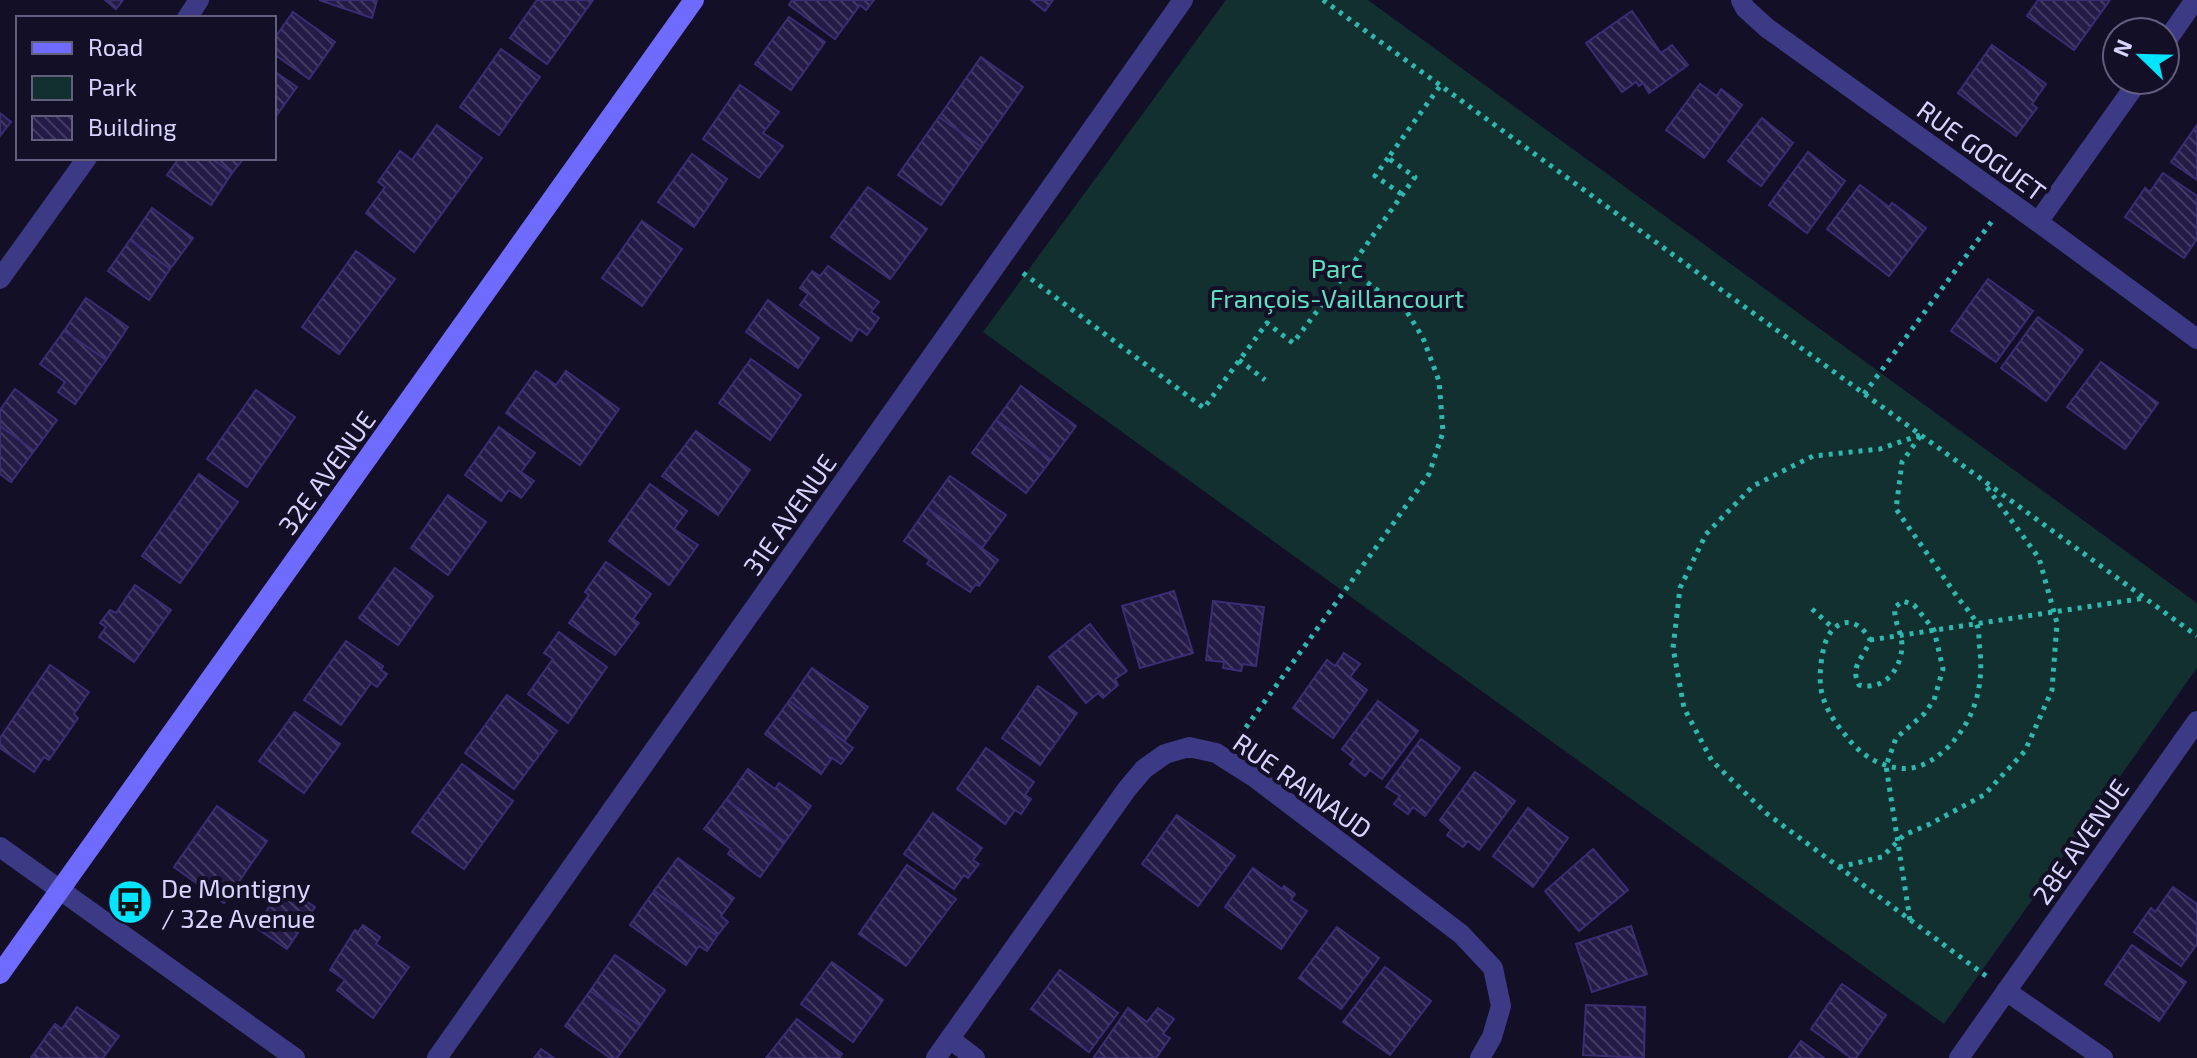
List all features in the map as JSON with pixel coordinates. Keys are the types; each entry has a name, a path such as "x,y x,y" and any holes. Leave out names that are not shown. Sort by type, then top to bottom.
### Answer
{"street":[{"name":"32E AVENUE","path":"0,974 694,0"},
{"name":"31E AVENUE","path":"437,1058 1183,0"},
{"name":"RUE GOGUET","path":"1741,0 1745,8 1767,28 2197,339"},
{"path":"2181,20 2195,0"},
{"path":"2038,222 2128,96"},
{"path":"0,279 86,160"},
{"name":"28E AVENUE","path":"1959,1058 2197,721"},
{"name":"RUE RAINAUD","path":"936,1058 1144,769 1165,754 1189,747 1216,753 1254,777 1461,934 1493,968 1501,1006 1492,1037 1480,1058"},
{"path":"0,847 295,1058"},
{"path":"2006,991 2103,1058"},
{"path":"950,1039 975,1058"}],"path":[{"path":"1323,0 2197,636"},
{"path":"1403,195 1375,176 1440,86"},
{"path":"1002,257 1204,408 1267,323 1293,343 1349,269 1415,177 1388,158"},
{"path":"1864,394 2008,200"},
{"path":"1224,757 1429,474 1443,432 1439,381 1423,338 1407,312 1349,269"},
{"path":"1239,360 1265,380"},
{"path":"1910,920 1886,766 1896,738 1924,714 1940,684 1943,669 1934,630 1914,605 1903,601 1895,607 1894,615 1900,635 1900,659 1888,680 1870,687 1859,685 1854,668 1870,640 1855,623 1845,622 1833,628 1824,644 1821,664 1825,704 1837,726 1854,746 1875,762 1886,766 1897,770 1918,767 1938,756 1969,721 1978,697 1983,666 1977,624 1896,509 1902,462 1921,435"},
{"path":"1921,435 1880,449 1813,456 1753,486 1706,534 1680,588 1673,648 1684,708 1712,761 1766,813 2006,991"},
{"path":"1839,867 1882,857 1904,835 1984,795 2025,751 2052,690 2057,623 2039,558 1981,479"},
{"path":"1870,640 2145,598"},
{"path":"1812,609 1833,628"}],"green space":[{"name":"Parc François-Vaillancourt","path":"1226,0 1368,0 2197,603 2197,668 1944,1024 983,332"}],"building":[{"path":"105,0 123,0 116,9"},
{"path":"319,0 377,0 372,18"},
{"path":"537,0 593,0 547,64 510,38"},
{"path":"792,0 874,0 866,10 860,5 835,39 789,5"},
{"path":"1031,0 1053,0 1045,11"},
{"path":"2038,0 2110,0 2074,50 2027,16"},
{"path":"1632,11 1661,53 1672,45 1688,65 1649,93 1643,83 1639,86 1636,82 1622,92 1586,43"},
{"path":"293,12 335,42 309,79 276,55 276,36"},
{"path":"789,17 825,42 791,90 755,64"},
{"path":"1992,45 2046,84 2032,104 2037,108 2016,136 1958,93"},
{"path":"501,49 540,77 499,135 460,107"},
{"path":"981,57 1023,87 981,147 939,117"},
{"path":"276,72 297,87 276,116"},
{"path":"1700,84 1717,96 1721,89 1742,105 1704,158 1666,130"},
{"path":"740,85 779,112 763,133 783,146 759,178 703,139"},
{"path":"0,113 11,122 0,136"},
{"path":"939,117 981,147 941,205 898,175"},
{"path":"1762,118 1793,143 1761,186 1728,161"},
{"path":"437,125 482,158 414,252 366,213 385,187 378,182 400,151 412,160"},
{"path":"2197,125 2197,180 2171,162"},
{"path":"1808,152 1845,181 1807,233 1769,205"},
{"path":"692,154 727,179 694,227 658,202"},
{"path":"178,160 214,160 232,173 211,205 167,175"},
{"path":"214,160 242,160 232,173"},
{"path":"2163,173 2197,196 2197,239 2184,258 2125,217 2145,188 2150,192"},
{"path":"1860,185 1889,207 1892,203 1926,228 1889,276 1827,229"},
{"path":"868,187 927,229 890,279 831,237"},
{"path":"152,208 193,238 170,269 130,240"},
{"path":"642,221 682,249 642,306 602,278"},
{"path":"130,240 170,269 149,300 108,271"},
{"path":"356,251 395,279 339,354 302,327"},
{"path":"828,266 879,302 871,312 879,318 867,335 859,329 851,341 800,305 808,294 800,288 812,271 820,276"},
{"path":"1988,279 2033,311 1996,362 1951,331"},
{"path":"86,298 128,327 106,360 64,331"},
{"path":"768,300 819,338 798,368 746,332"},
{"path":"2038,317 2083,350 2046,401 2001,368"},
{"path":"64,331 106,360 75,404 58,392 65,382 40,364"},
{"path":"751,359 801,395 770,440 719,403"},
{"path":"2101,362 2158,403 2125,449 2067,407"},
{"path":"536,371 556,385 566,371 619,409 580,465 506,413"},
{"path":"1021,386 1076,426 1051,460 996,420"},
{"path":"15,389 57,420 34,451 0,426 0,410"},
{"path":"256,390 295,417 247,487 207,459"},
{"path":"996,420 1051,460 1026,493 972,453"},
{"path":"0,426 34,451 11,482 0,474"},
{"path":"499,427 535,453 521,472 534,481 521,498 509,490 501,501 465,475"},
{"path":"696,431 750,470 718,515 662,476"},
{"path":"199,474 238,502 180,583 142,556"},
{"path":"950,476 1006,515 982,548 927,508"},
{"path":"650,484 687,511 674,529 698,545 669,585 609,541"},
{"path":"448,495 486,522 448,575 411,548"},
{"path":"927,508 998,560 979,586 976,584 970,592 927,564 930,560 904,541"},
{"path":"606,562 651,594 633,619 639,623 615,655 569,623 589,595 585,592"},
{"path":"395,568 433,596 398,645 359,618"},
{"path":"135,585 171,610 134,662 99,637 106,627 100,623 110,610 116,613"},
{"path":"1174,591 1193,653 1140,668 1122,606"},
{"path":"1213,601 1264,607 1256,666 1243,664 1241,671 1223,668 1224,662 1206,660"},
{"path":"1090,624 1127,671 1115,679 1118,685 1103,698 1098,693 1086,703 1049,657"},
{"path":"559,632 607,667 568,723 528,694 553,659 544,653"},
{"path":"346,641 383,666 381,670 387,674 377,687 371,683 341,725 304,700"},
{"path":"1344,653 1360,664 1350,677 1367,690 1333,738 1293,708 1327,660 1335,666"},
{"path":"50,665 89,692 74,714 78,718 49,760 44,757 34,772 0,748 0,738"},
{"path":"812,668 868,707 844,742 789,701"},
{"path":"1038,686 1077,713 1040,765 1002,738"},
{"path":"507,695 557,731 514,789 465,753"},
{"path":"789,701 853,748 841,764 832,758 821,774 765,734"},
{"path":"1378,701 1418,731 1382,779 1370,770 1365,776 1350,764 1354,759 1342,749"},
{"path":"295,712 340,744 304,793 259,761"},
{"path":"1421,739 1460,768 1425,816 1413,807 1408,814 1394,804 1400,796 1386,787"},
{"path":"986,748 1034,782 1025,795 1031,799 1021,814 1015,810 1005,824 957,789"},
{"path":"462,764 513,801 464,869 412,832"},
{"path":"748,769 775,789 779,783 811,806 785,842 726,800"},
{"path":"1475,772 1515,801 1479,850 1468,841 1463,847 1447,835 1451,830 1440,820"},
{"path":"726,800 785,842 760,877 728,854 731,849 704,829"},
{"path":"217,806 267,841 224,903 174,867"},
{"path":"1528,808 1568,838 1533,887 1493,856"},
{"path":"933,813 982,848 973,860 979,864 968,878 964,875 954,889 904,854"},
{"path":"1177,815 1235,856 1198,906 1142,864"},
{"path":"1593,849 1628,890 1579,931 1545,891"},
{"path":"678,858 734,898 721,916 728,922 717,936 654,891"},
{"path":"907,865 956,899 906,966 859,934"},
{"path":"1253,868 1282,889 1284,886 1295,894 1291,900 1307,911 1281,949 1225,907"},
{"path":"284,886 315,907 287,949 255,927"},
{"path":"2173,887 2197,904 2197,944 2181,966 2134,932 2151,908 2155,912"},
{"path":"654,891 717,936 707,951 699,946 686,965 630,925"},
{"path":"363,925 380,937 376,944 409,967 373,1018 337,990 345,980 330,970 355,930 358,932"},
{"path":"1631,926 1647,974 1592,992 1576,944"},
{"path":"1337,927 1379,958 1341,1009 1299,978"},
{"path":"2132,945 2186,982 2159,1021 2105,984"},
{"path":"615,955 665,990 640,1026 590,991"},
{"path":"832,962 883,1000 853,1042 801,1004"},
{"path":"1385,967 1431,1001 1390,1055 1343,1022"},
{"path":"1060,970 1118,1013 1089,1052 1031,1009"},
{"path":"1842,984 1886,1015 1856,1058 1851,1058 1811,1029"},
{"path":"590,991 640,1026 617,1058 610,1058 565,1026"},
{"path":"1586,1005 1645,1007 1644,1058 1583,1055"},
{"path":"77,1007 119,1036 103,1058 31,1058 55,1024 62,1029"},
{"path":"1128,1008 1147,1022 1158,1008 1174,1019 1163,1034 1170,1038 1156,1058 1094,1057"},
{"path":"797,1019 842,1054 839,1058 766,1058"},
{"path":"1801,1041 1824,1058 1789,1058"},
{"path":"541,1049 554,1058 534,1058"}],"place":[{"name":"De Montigny / 32e Avenue","path":"130,902"}]}
